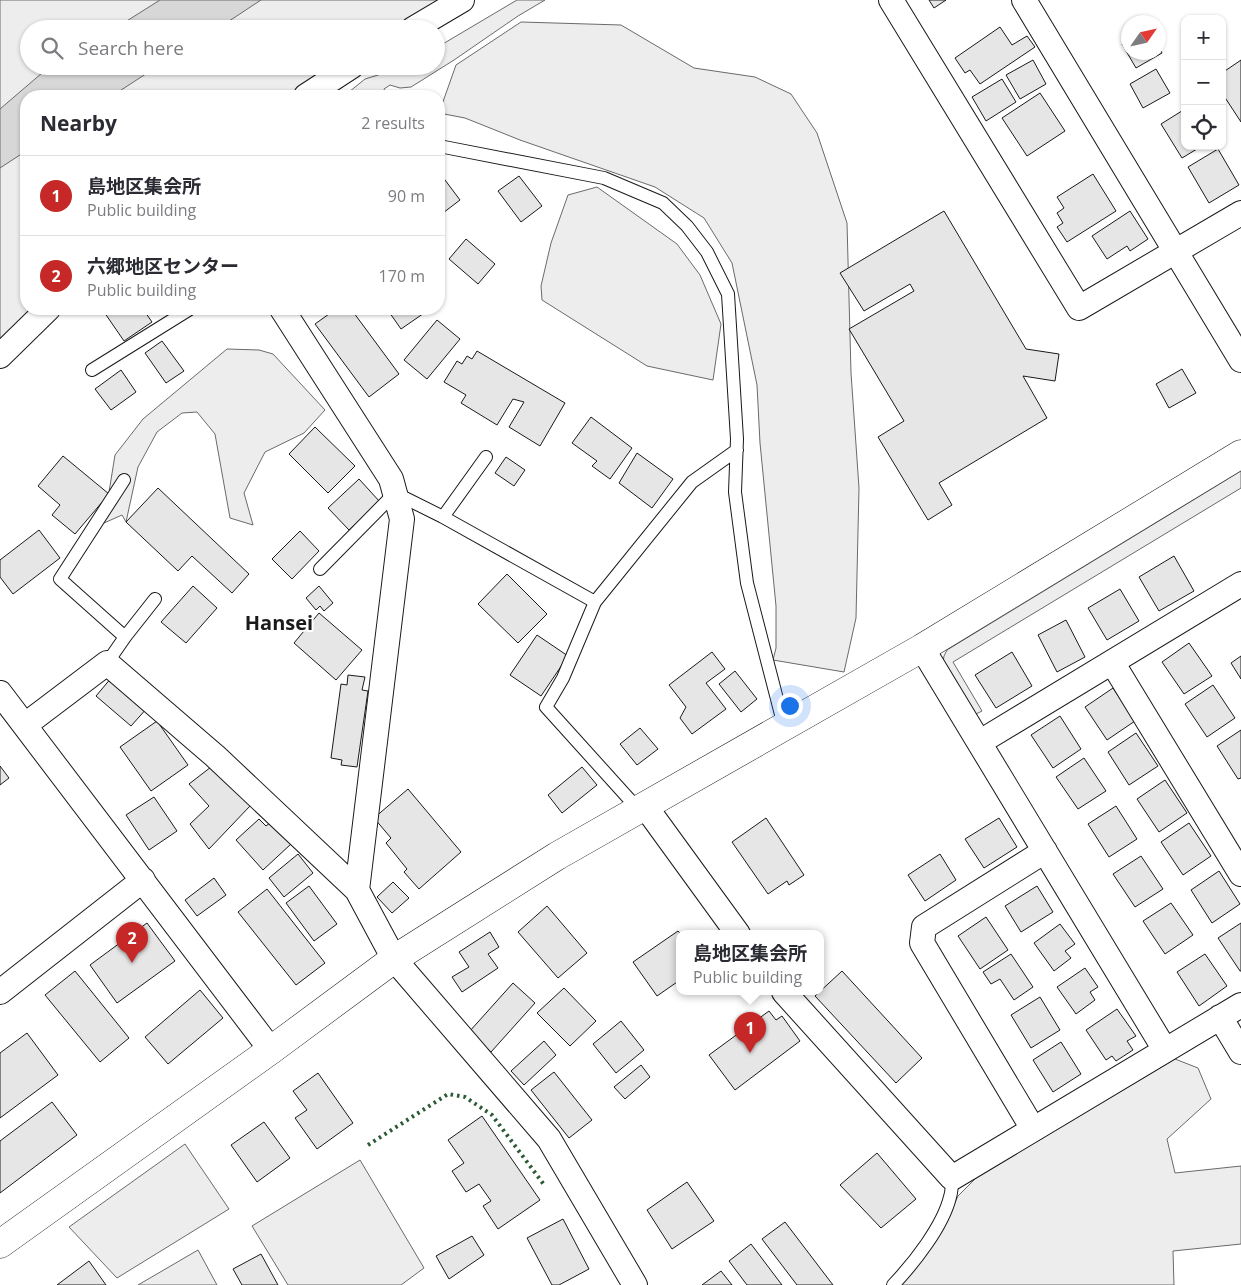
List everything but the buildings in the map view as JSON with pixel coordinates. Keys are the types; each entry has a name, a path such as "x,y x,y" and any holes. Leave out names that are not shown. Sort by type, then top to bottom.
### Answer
{"street":[{"path":"428,20 462,0"},
{"path":"891,0 1079,308 1241,213"},
{"path":"1024,0 1241,360"},
{"path":"315,90 338,75"},
{"path":"340,90 354,75"},
{"path":"0,356 42,315"},
{"path":"286,315 391,479 402,519 357,890"},
{"path":"0,1244 271,1050 394,959 557,856 922,648 1241,454"},
{"path":"980,742 1241,584"},
{"path":"922,648 1166,1050"},
{"path":"1112,662 1241,874"},
{"path":"25,725 107,663 215,756 357,890 394,959 550,1139 635,1285"},
{"path":"0,693 271,1050"},
{"path":"642,808 735,930"},
{"path":"1033,1129 922,943 924,927 1045,852"},
{"path":"1,990 143,880"},
{"path":"787,995 952,1178 1241,1005"},
{"path":"1220,1017 1241,1052"}],"lane":[{"path":"445,147 604,178 663,203 686,226 707,252 728,294 737,450 735,492 747,582 784,726"},
{"path":"92,370 180,315"},
{"path":"642,808 546,707 563,678 595,602 692,482 737,450"},
{"path":"443,517 486,457"},
{"path":"124,480 60,579 125,636"},
{"path":"320,569 395,493 443,517 595,602"},
{"path":"107,663 125,636 155,599"},
{"path":"893,1285 916,1258 938,1224 950,1197 952,1178"}],"shaded area":[{"path":"0,0 450,0 416,20 20,20 20,75 321,75 295,90 20,90 20,315 27,315 0,342"},
{"path":"160,0 261,0 231,20 128,20"},
{"path":"517,0 545,0 445,66 445,43"},
{"path":"521,22 621,25 694,68 755,77 791,94 817,133 847,223 851,373 859,488 856,618 844,672 773,660 776,648 776,606 760,443 757,385 732,263 704,218 655,187 520,140 465,118 445,114 445,96 456,65"},
{"path":"40,75 144,75 121,90 22,90"},
{"path":"378,75 430,75 411,87 400,88 390,85 384,90 351,90 365,79"},
{"path":"20,92 20,155 0,168 0,109"},
{"path":"597,187 677,244 700,275 721,324 713,380 647,366 542,300 541,286 551,243 568,195"},
{"path":"227,349 259,350 273,354 325,410 304,433 265,452 244,493 253,525 230,518 215,434 197,412 182,413 157,432 138,467 126,522 122,515 104,523 115,455 143,419"},
{"path":"1241,471 1241,488 953,662 982,711 976,714 943,662 947,650"},
{"path":"1175,1059 1198,1068 1211,1099 1167,1139 1175,1173 1241,1166 1241,1244 1173,1251 1174,1285 900,1285 945,1224 958,1196 976,1178"},
{"path":"185,1144 229,1209 117,1278 69,1227"},
{"path":"360,1160 424,1268 401,1285 288,1285 252,1226"},
{"path":"198,1250 217,1285 138,1285"}],"hedge":[{"path":"368,1145 448,1094 465,1097 492,1115 545,1186"}],"place":[{"name":"六郷地区センター","path":"132,963"},
{"name":"島地区集会所","path":"750,1053"}],"district":[{"name":"Hansei","path":"279,623"}]}
